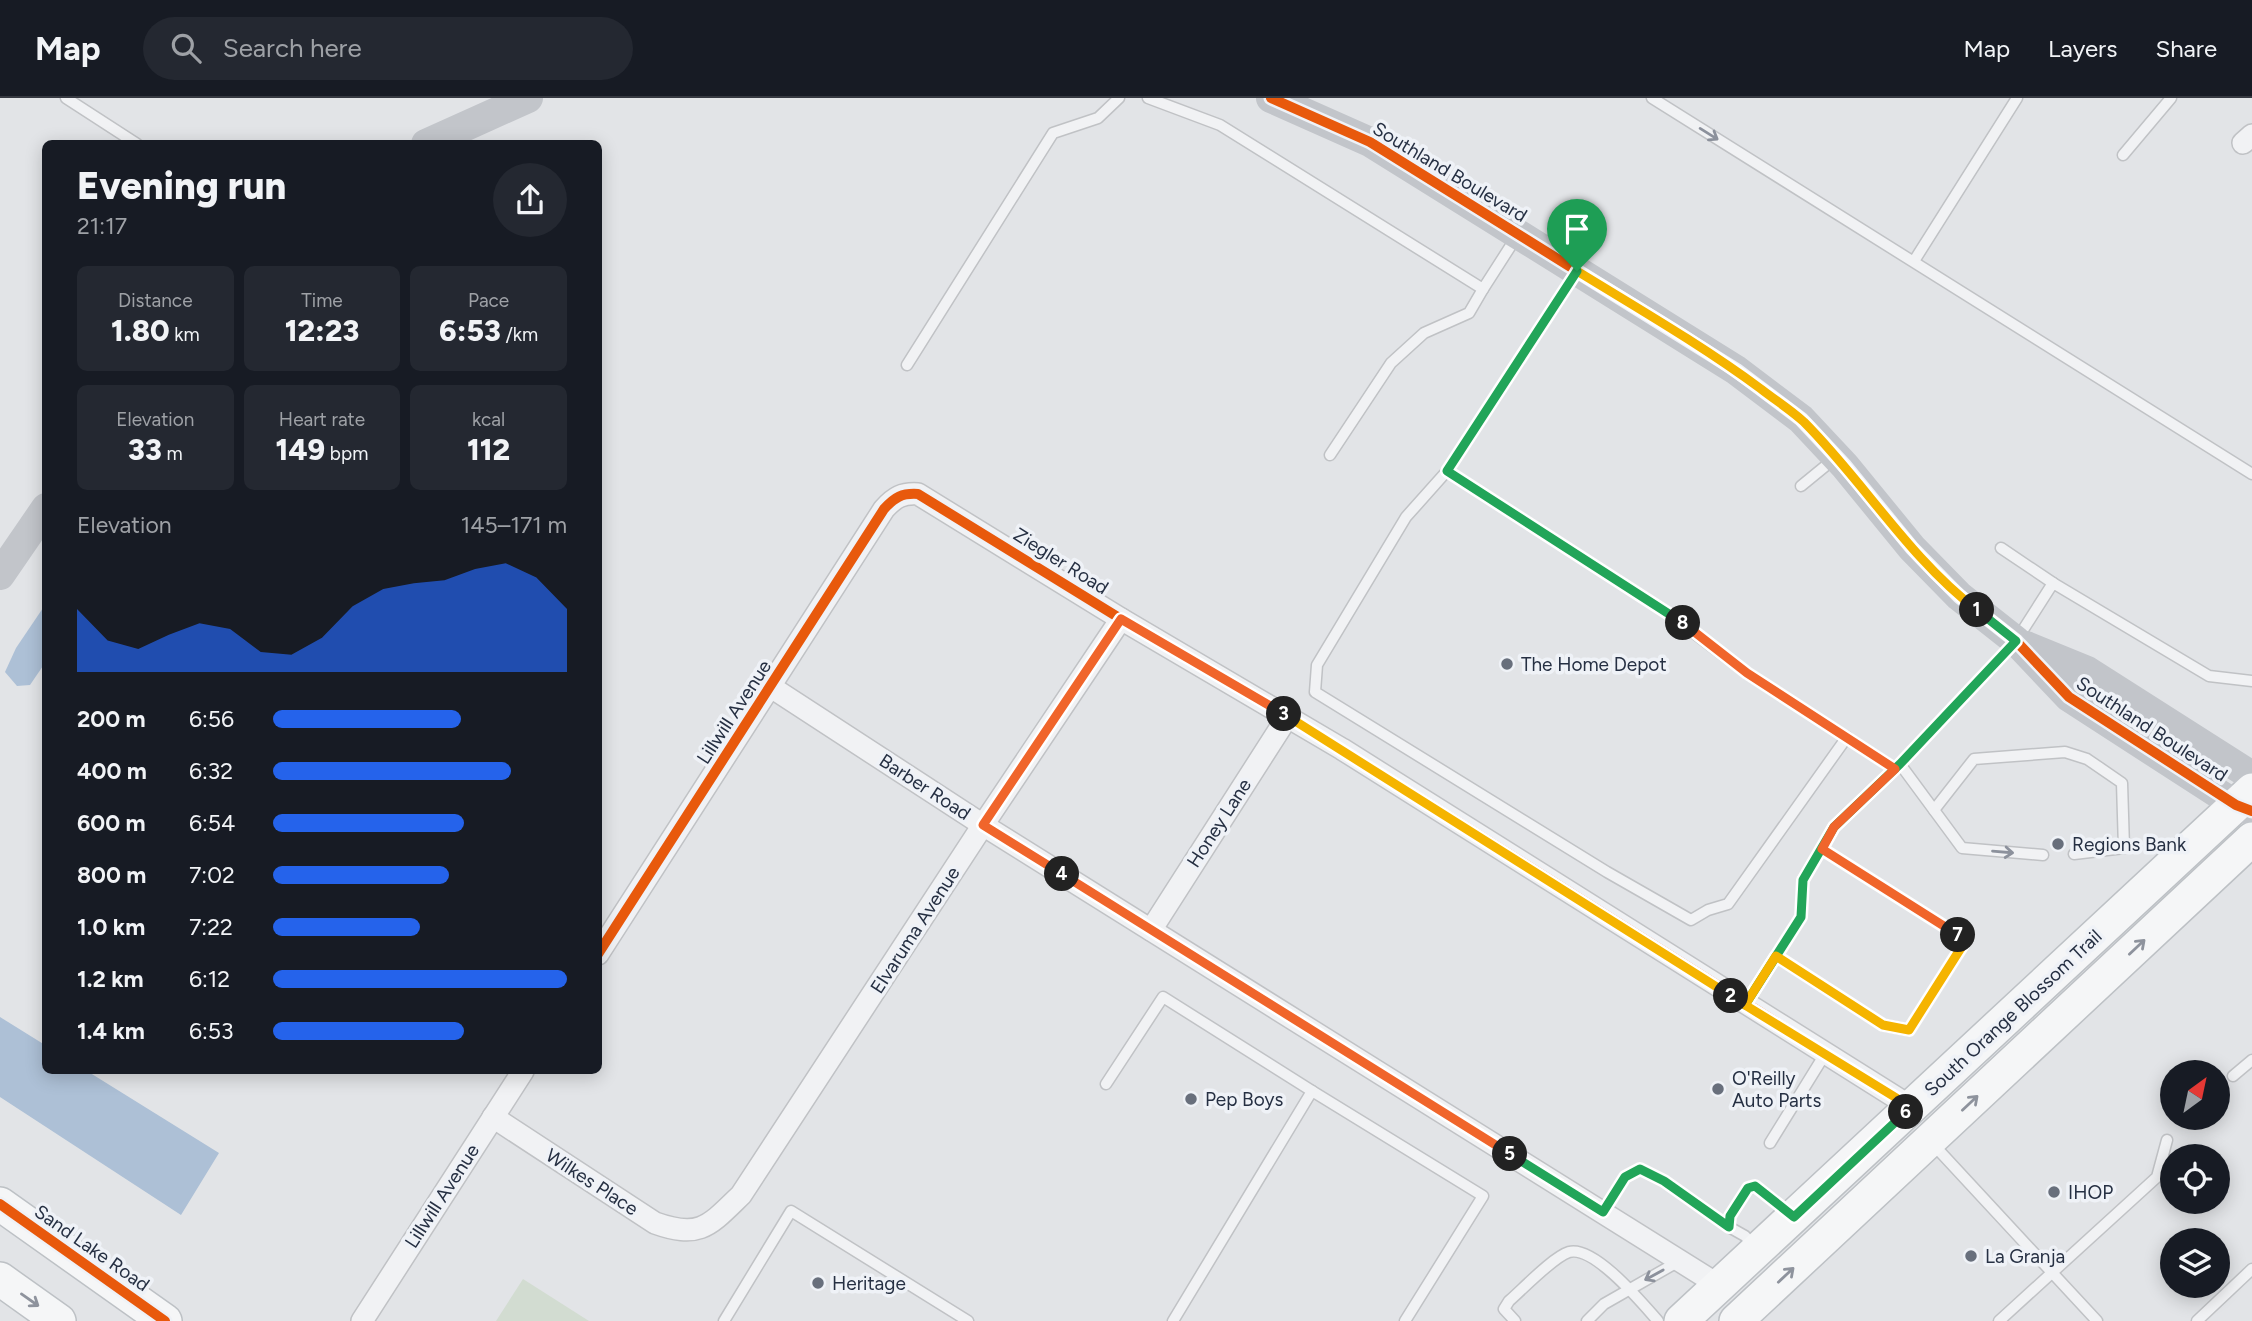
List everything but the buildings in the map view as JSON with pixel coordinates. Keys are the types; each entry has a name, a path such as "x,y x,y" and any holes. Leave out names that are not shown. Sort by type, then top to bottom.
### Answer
{"main road":[{"name":"South Orange Blossom Trail","path":"1681,1321 1911,1107 2247,802"},
{"name":"South Orange Blossom Trail","path":"1741,1319 2252,839"},
{"name":"Sand Lake Road","path":"0,1204 165,1321"},
{"path":"1741,1319 1748,1275 1758,1251"},
{"path":"0,1279 59,1321"},
{"path":"1720,1286 1726,1300 1741,1319"}],"street":[{"path":"435,140 528,98"},
{"name":"Southland Boulevard","path":"1271,98 1370,142 1736,370 1801,419 1949,587 2016,641 2068,697 2247,802"},
{"name":"Ziegler Road","path":"904,493 918,495 930,501 1121,619 1288,716 1911,1107"},
{"name":"Lillwill Avenue","path":"602,948 884,509 893,499 904,493"},
{"path":"0,575 42,514"},
{"name":"Elvaruma Avenue","path":"698,1230 718,1218 741,1195 1121,619"},
{"name":"Southland Boulevard","path":"2016,641 2087,671 2252,776"},
{"name":"Barber Road","path":"771,687 983,825 1720,1286"},
{"name":"Honey Lane","path":"1151,930 1288,716"},
{"name":"Lillwill Avenue","path":"362,1321 521,1074"},
{"name":"Wilkes Place","path":"493,1117 655,1223 676,1230 698,1230"}],"lane":[{"path":"66,98 131,140"},
{"path":"907,365 1053,134 1098,118 1119,98"},
{"path":"1148,98 1220,125 1265,156 1483,289"},
{"path":"1651,98 2252,474"},
{"path":"1914,261 2017,98"},
{"path":"2123,155 2171,98"},
{"path":"1330,455 1391,363 1424,333 1469,313 1519,234"},
{"path":"1577,271 1447,471 1406,517 1317,665 1315,692 1607,872 1691,920 1708,909 1728,904 1847,737"},
{"path":"1801,486 1836,457"},
{"path":"1447,471 1665,611 1747,673 1897,766 1962,848 2043,855"},
{"path":"2001,548 2053,583 2209,676 2252,681"},
{"path":"1745,1005 1801,917 1803,880 1834,827 1897,766 2016,641 2053,583"},
{"path":"1934,810 1974,759 2065,752 2087,759 2122,783 2124,848 2074,854"},
{"path":"1776,956 1883,1025 1909,1030 1966,940 1822,849"},
{"path":"1106,1084 1163,998 1483,1196 1405,1321"},
{"path":"1770,1143 1825,1054"},
{"path":"2233,1076 2252,1060"},
{"path":"1173,1321 1312,1091"},
{"path":"1999,1321 2157,1177 2167,1140"},
{"path":"1930,1141 2097,1321"},
{"path":"1603,1212 1625,1177 1640,1169 1664,1181 1745,1236 1758,1251"},
{"path":"1729,1227 1730,1216 1748,1188 1755,1186 1794,1217"},
{"path":"724,1321 791,1211 968,1321"},
{"path":"1515,1321 1504,1309 1509,1301 1569,1252 1579,1252 1595,1258 1658,1321"},
{"path":"1587,1321 1604,1304 1627,1289 1681,1260"},
{"path":"2197,1321 2252,1269"}],"shaded area":[{"path":"523,1279 589,1321 496,1321"}],"water":[{"path":"42,609 42,667 30,685 17,686 5,672 16,648"},
{"path":"0,1017 42,1043 42,1074 92,1074 219,1153 181,1215 0,1097"}],"cycle path":[{"path":"1271,98 1370,142 1736,370 1801,419 1845,466 1912,548 1959,596 2016,641 2069,697 2236,805 2252,811"},
{"path":"602,948 884,509 899,497 918,494 1121,619 1342,749 1911,1107"},
{"path":"0,1204 165,1321"}],"place":[{"name":"The Home Depot","path":"1507,664"},
{"name":"Regions Bank","path":"2058,844"},
{"name":"O'Reilly Auto Parts","path":"1718,1089"},
{"name":"Pep Boys","path":"1191,1099"},
{"name":"IHOP","path":"2054,1192"},
{"name":"La Granja","path":"1971,1256"},
{"name":"Heritage","path":"818,1283"}],"route":[{"path":"1577,271 1447,471 1665,611 1747,673 1895,769 1834,827 1822,849 1966,940 1909,1030 1883,1025 1776,956 1745,1005 1911,1107 1794,1217 1755,1186 1748,1188 1730,1216 1729,1227 1664,1181 1640,1169 1625,1177 1603,1212 983,825 1121,619 1342,749 1745,1005 1776,956 1783,946 1801,917 1803,880 1834,827 1895,769 1900,764 2016,641 1959,596 1912,548 1845,466 1801,419 1736,370 1577,271"}]}
